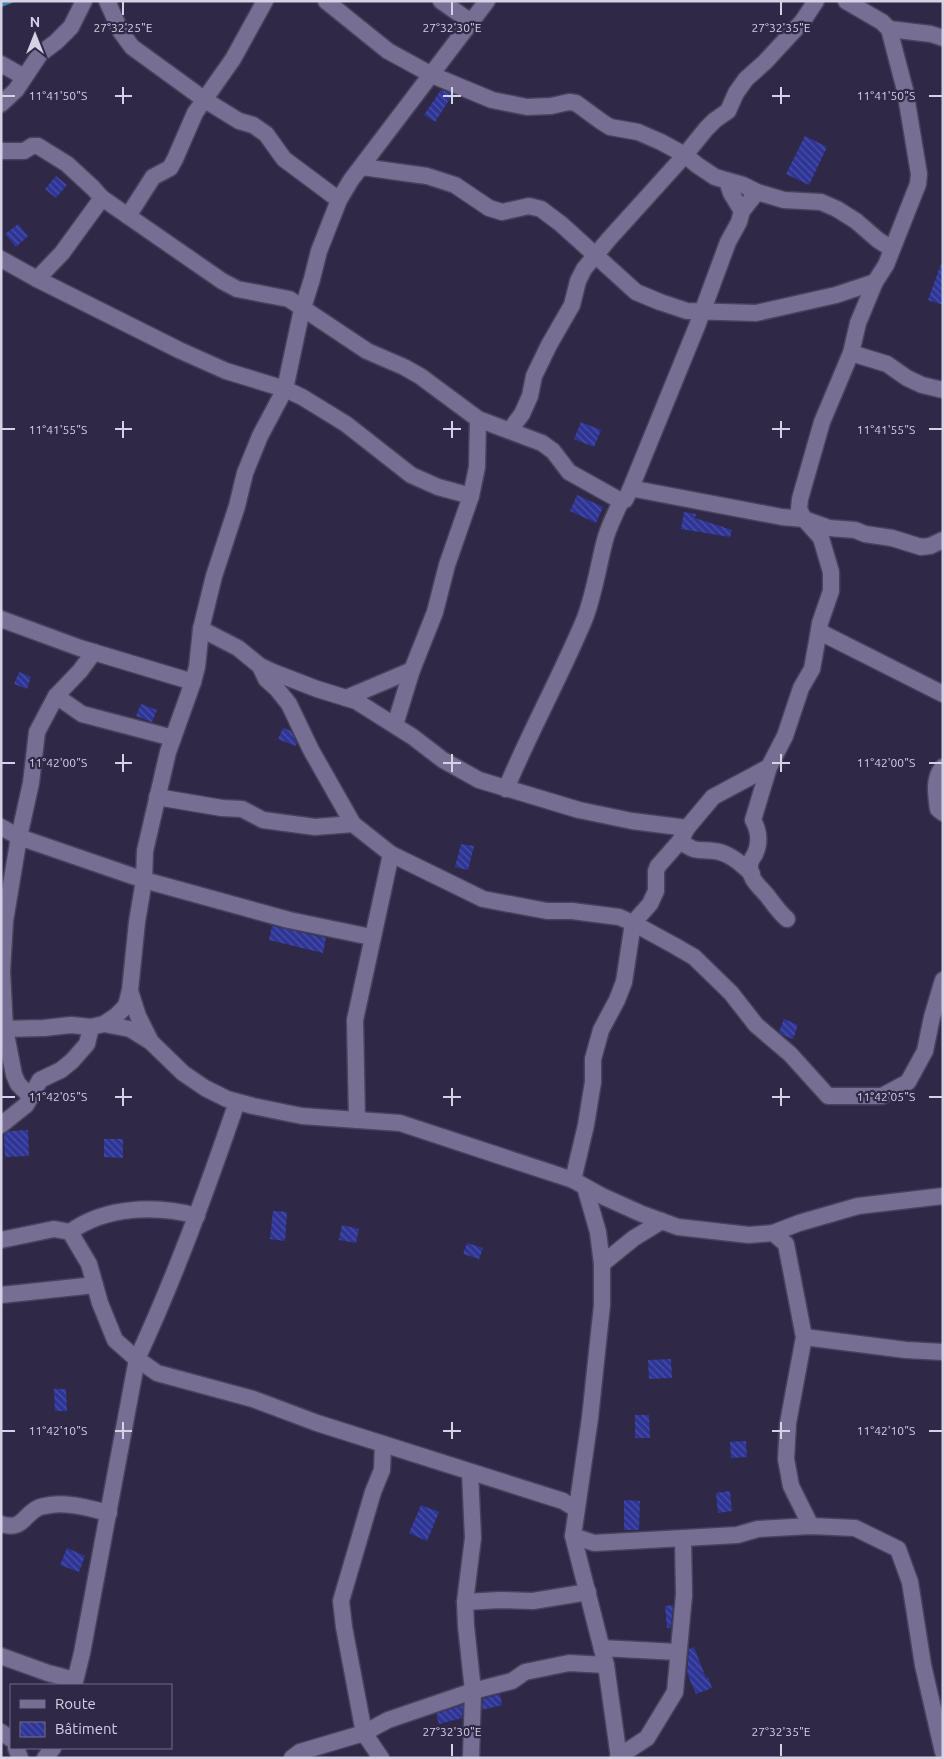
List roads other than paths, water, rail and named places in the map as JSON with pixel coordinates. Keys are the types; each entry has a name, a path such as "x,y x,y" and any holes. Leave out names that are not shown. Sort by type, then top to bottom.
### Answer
{"street":[{"path":"1,104 16,90 40,54 71,27 84,1"},
{"path":"107,1 120,32 132,47 205,100 239,121 253,125 266,134 284,160 339,200"},
{"path":"128,216 153,177 170,168 195,113 233,59 265,1"},
{"path":"326,1 388,51 432,75 492,100 527,107 551,106 569,102 576,104 610,127 638,132 685,155 697,166 715,177 784,200 821,202 837,209 892,249"},
{"path":"1,1126 26,1105 40,1080 61,1070 72,1061 87,1044 98,1026 116,1016 126,1006 130,990 137,922 144,880 145,851 173,738 194,682 201,630 214,576 237,506 245,473 260,436 285,389 318,251 339,200 351,180 432,75 477,9 442,1"},
{"path":"510,430 522,414 530,396 534,376 572,305 581,275 595,255 715,120 728,111 736,93 746,79 765,62 802,22 816,1"},
{"path":"787,919 779,912 753,879 750,864 756,851 758,840 757,828 753,820 769,767 785,736 801,688 812,669 820,622 831,591 831,572 821,538 804,519 798,509 802,488 825,415 851,353 858,323 875,282 886,265 918,184 919,174 905,90 888,29 882,22 846,1"},
{"path":"888,29 931,34 943,38"},
{"path":"1,64 24,77"},
{"path":"1,151 24,151 32,146 38,146 67,164 102,198 237,289 289,299 367,351 420,376 478,419 542,443 553,451 569,472 625,495"},
{"path":"362,167 426,176 455,185 490,208 502,212 529,206 541,209 562,224 636,292 687,311 756,313 836,295 875,282"},
{"path":"727,181 731,193 742,211"},
{"path":"506,789 523,747 564,667 586,616 604,542 703,312 728,242 739,222 742,211 757,192"},
{"path":"37,279 62,253 102,198"},
{"path":"1,258 37,279 179,350 226,371 285,389 319,406 346,424 411,475 438,487 472,496"},
{"path":"851,353 887,364 906,378 922,385 943,390"},
{"path":"395,725 412,670 435,612 447,565 472,496 477,467 478,419"},
{"path":"625,495 635,489 804,519 829,528 855,530 921,547 930,546 943,540"},
{"path":"1,619 40,635 194,682"},
{"path":"201,630 238,648 260,666 294,681 356,701 395,725 443,760 479,780 580,810 683,834 694,851 714,851 728,855 752,874"},
{"path":"819,630 943,694"},
{"path":"31,1097 18,1084 3,1029 3,921 19,837 32,783 37,732 56,696 80,671 94,652"},
{"path":"260,666 266,679 289,704 311,750 353,824 390,854 483,899 547,911 572,911 619,917 694,957 731,993 756,1025 790,1054 828,1096 882,1096 908,1082 925,1051 932,1017 943,980"},
{"path":"346,698 412,670"},
{"path":"56,696 82,714 173,738"},
{"path":"684,1538 684,1594 682,1625 677,1652 675,1692 647,1738 618,1757 606,1665 573,1536 592,1399 602,1306 602,1264 598,1232 579,1184 593,1082 594,1059 601,1030 624,982 632,923 650,904 656,891 656,871 658,866 713,797 769,767"},
{"path":"943,767 939,771 935,789 938,808 943,813"},
{"path":"157,798 242,810 263,820 315,827 353,824"},
{"path":"1,827 19,837 144,880 289,920 371,937"},
{"path":"357,1120 354,1020 390,854"},
{"path":"130,990 138,1016 151,1042"},
{"path":"3,1029 44,1028 71,1024 130,1029 151,1042 183,1073 205,1088 227,1099 302,1116 400,1123 579,1184 634,1210 678,1227 749,1235 773,1233 799,1223 858,1206 943,1196"},
{"path":"1,1656 75,1683 137,1359 197,1216 237,1102"},
{"path":"1,1240 54,1229 70,1232 82,1223 136,1209 181,1212 197,1216"},
{"path":"602,1264 634,1238 662,1221"},
{"path":"70,1232 89,1264 100,1303 115,1340 157,1373 253,1399 317,1424 563,1501 576,1508"},
{"path":"773,1233 786,1244 804,1337 788,1423 786,1458 791,1486 811,1526"},
{"path":"1,1295 95,1285"},
{"path":"804,1337 906,1350 943,1352"},
{"path":"381,1758 364,1734 341,1601 372,1492 382,1470 383,1444"},
{"path":"470,1472 473,1538 465,1602 473,1691 471,1758"},
{"path":"1,1524 6,1526 19,1525 37,1508 52,1505 75,1506 109,1513"},
{"path":"573,1536 594,1543 737,1535 758,1529 811,1526 855,1528 898,1549 910,1582 923,1665 943,1752"},
{"path":"465,1602 533,1600 588,1592"},
{"path":"602,1648 677,1652"},
{"path":"292,1758 300,1752 364,1734 388,1720 473,1691 512,1681 524,1672 569,1663 606,1665"}],"waterway":[{"path":"1,5 11,1"}]}
